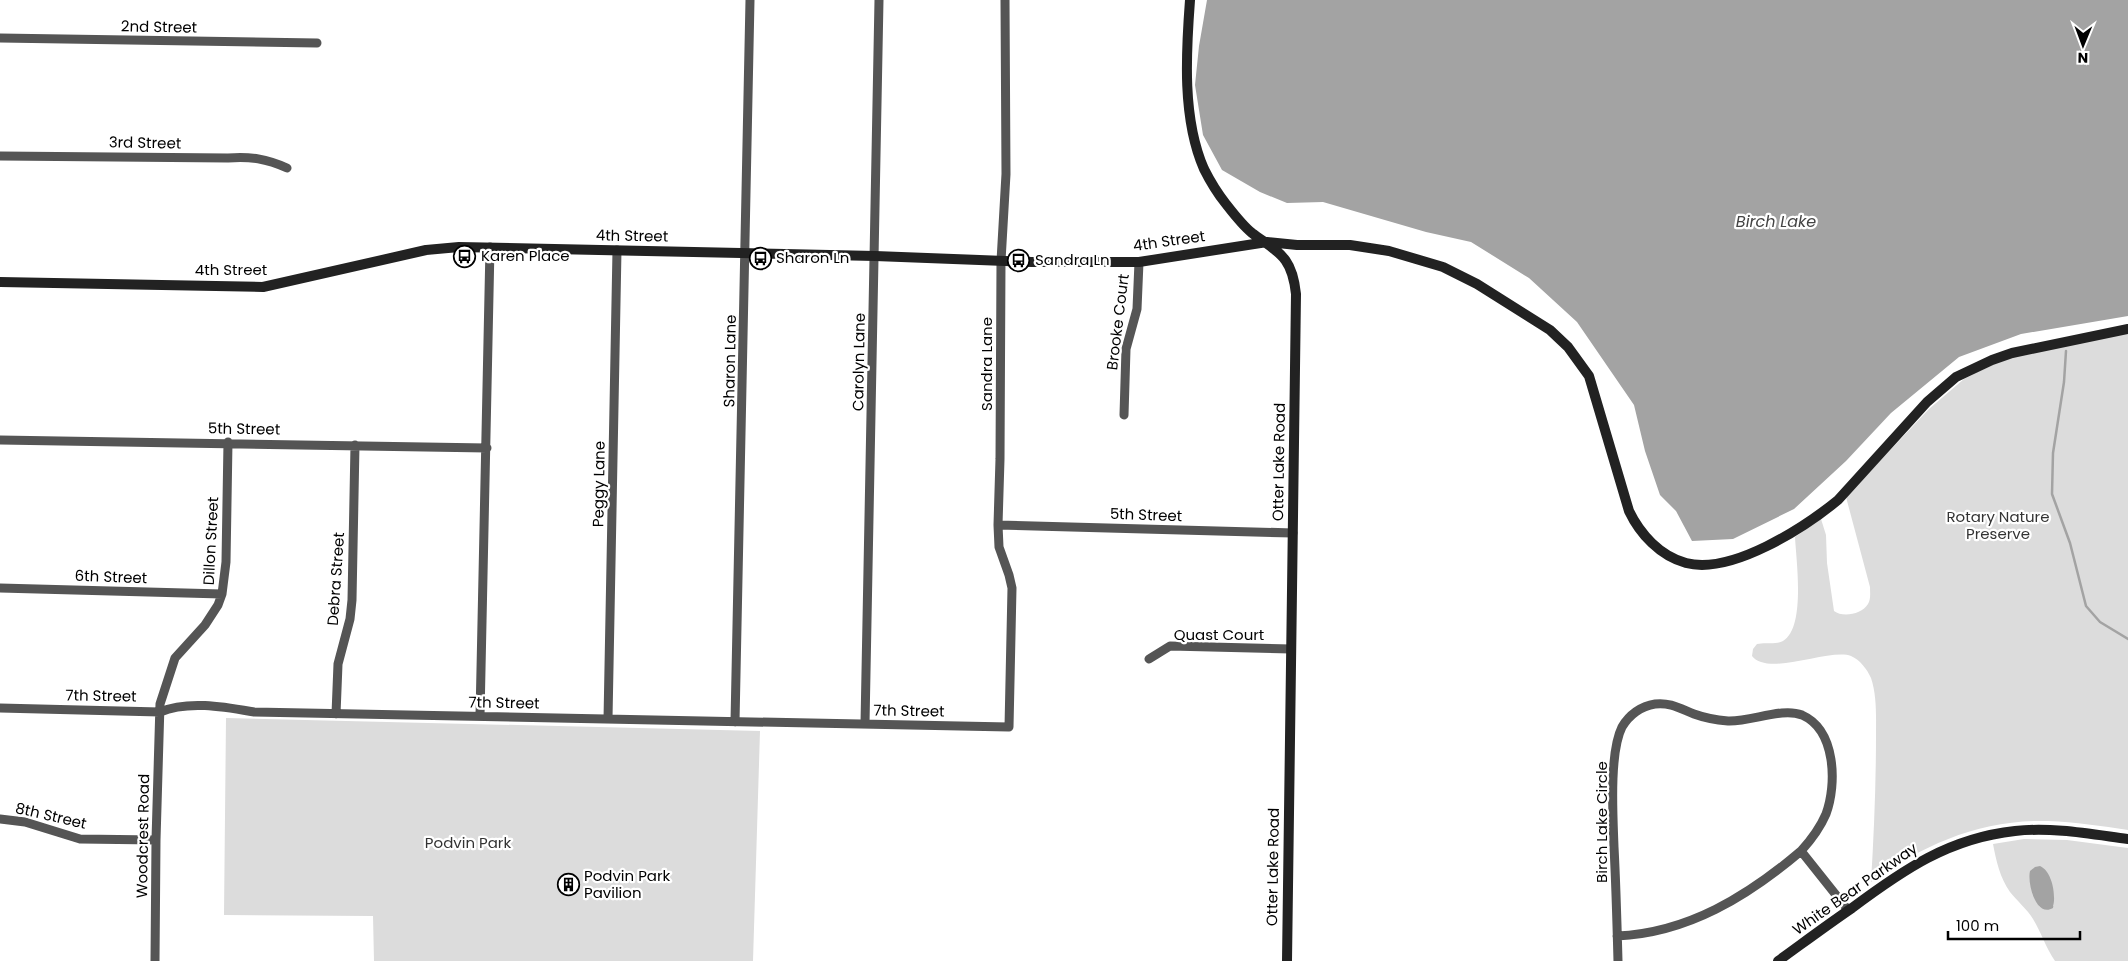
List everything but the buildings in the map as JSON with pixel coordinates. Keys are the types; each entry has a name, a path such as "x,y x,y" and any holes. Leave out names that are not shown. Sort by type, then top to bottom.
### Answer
{"street":[{"name":"Sharon Lane","path":"735,722 750,0"},
{"name":"Carolyn Lane","path":"865,724 879,0"},
{"name":"Sandra Lane","path":"1006,0 1006,174 1001,261 998,525 999,547 1010,575 1012,588 1010,727"},
{"name":"Otter Lake Road","path":"1190,0 1187,62 1188,86 1195,140 1203,168 1227,206 1250,231 1281,252 1290,268 1296,294 1287,961"},
{"name":"2nd Street","path":"0,38 317,44"},
{"name":"3rd Street","path":"0,156 228,158 238,156 270,161 287,168"},
{"name":"4th Street","path":"0,282 263,287 443,247 875,256 1001,261 1139,262 1266,242 1360,247 1389,251 1443,267 1501,297 1550,330 1568,347 1589,376 1629,511 1637,527 1664,553 1687,564 1700,565 1727,561 1764,548 1804,526 1826,510 1838,500 1927,402 1956,377 2012,353 2128,329"},
{"path":"480,716 490,247"},
{"name":"Peggy Lane","path":"608,719 617,250"},
{"name":"Brooke Court","path":"1124,415 1126,349 1137,309 1139,262"},
{"name":"5th Street","path":"0,440 228,442 486,448"},
{"name":"Dillon Street","path":"160,712 165,684 175,658 205,625 218,605 222,594 226,562 228,442"},
{"name":"Debra Street","path":"336,714 338,664 348,629 352,600 355,445"},
{"name":"5th Street","path":"998,525 1293,533"},
{"name":"6th Street","path":"0,588 222,594"},
{"name":"Quast Court","path":"1149,659 1170,646 1291,649"},
{"name":"Birch Lake Circle","path":"1617,936 1660,931 1709,914 1741,895 1800,851 1815,834 1824,818 1832,786 1832,767 1827,745 1820,731 1812,722 1791,712 1782,712 1749,720 1728,721 1704,718 1667,704 1651,704 1630,716 1621,730 1614,772 1613,803 1617,936 1618,961"},
{"name":"7th Street","path":"0,708 160,712 174,706 228,708 254,712 1010,727"},
{"name":"Woodcrest Road","path":"155,961 160,712"},
{"name":"8th Street","path":"0,819 25,822 80,839 156,840"},
{"name":"White Bear Parkway","path":"1778,961 1921,860 1955,845 1982,837 2014,831 2047,830 2128,839"},
{"path":"1800,851 1848,910"}],"green space":[{"name":"Rotary Nature Preserve","path":"2128,333 2128,830 2048,821 2000,824 1977,829 1933,845 1891,868 1871,882 1876,706 1871,678 1860,662 1851,656 1829,656 1771,664 1760,662 1752,656 1753,649 1757,644 1783,641 1790,634 1795,622 1798,576 1795,537 1821,519 1826,535 1827,563 1834,611 1842,614 1852,614 1861,610 1869,602 1870,587 1846,497 1929,409 1964,379 1994,364 2015,356"},
{"name":"Podvin Park","path":"226,718 760,731 753,961 374,961 373,916 224,915"},
{"path":"2024,839 2067,840 2128,848 2128,961 2055,961 2033,919 2007,887 1999,869 1993,844","holes":["2050,877 2054,906 2040,907 2032,891"]}],"water":[{"name":"Birch Lake","path":"1207,0 2128,0 2128,316 2021,334 1959,357 1891,413 1846,461 1794,509 1733,539 1692,541 1676,511 1660,495 1645,451 1634,405 1577,322 1529,278 1471,242 1426,232 1323,202 1287,203 1260,192 1222,170 1203,135 1195,85"},
{"path":"2040,866 2048,873 2054,891 2053,908 2047,910 2037,904 2031,891 2030,871"}],"waterway":[{"path":"2066,351 2064,382 2053,453 2052,494 2070,543 2086,606 2100,622 2128,639"}],"place":[{"name":"Karen Place","path":"465,256"},
{"name":"Sharon Ln","path":"760,258"},
{"name":"Sandra Ln","path":"1019,260"},
{"name":"Podvin Park Pavilion","path":"568,885"}]}
